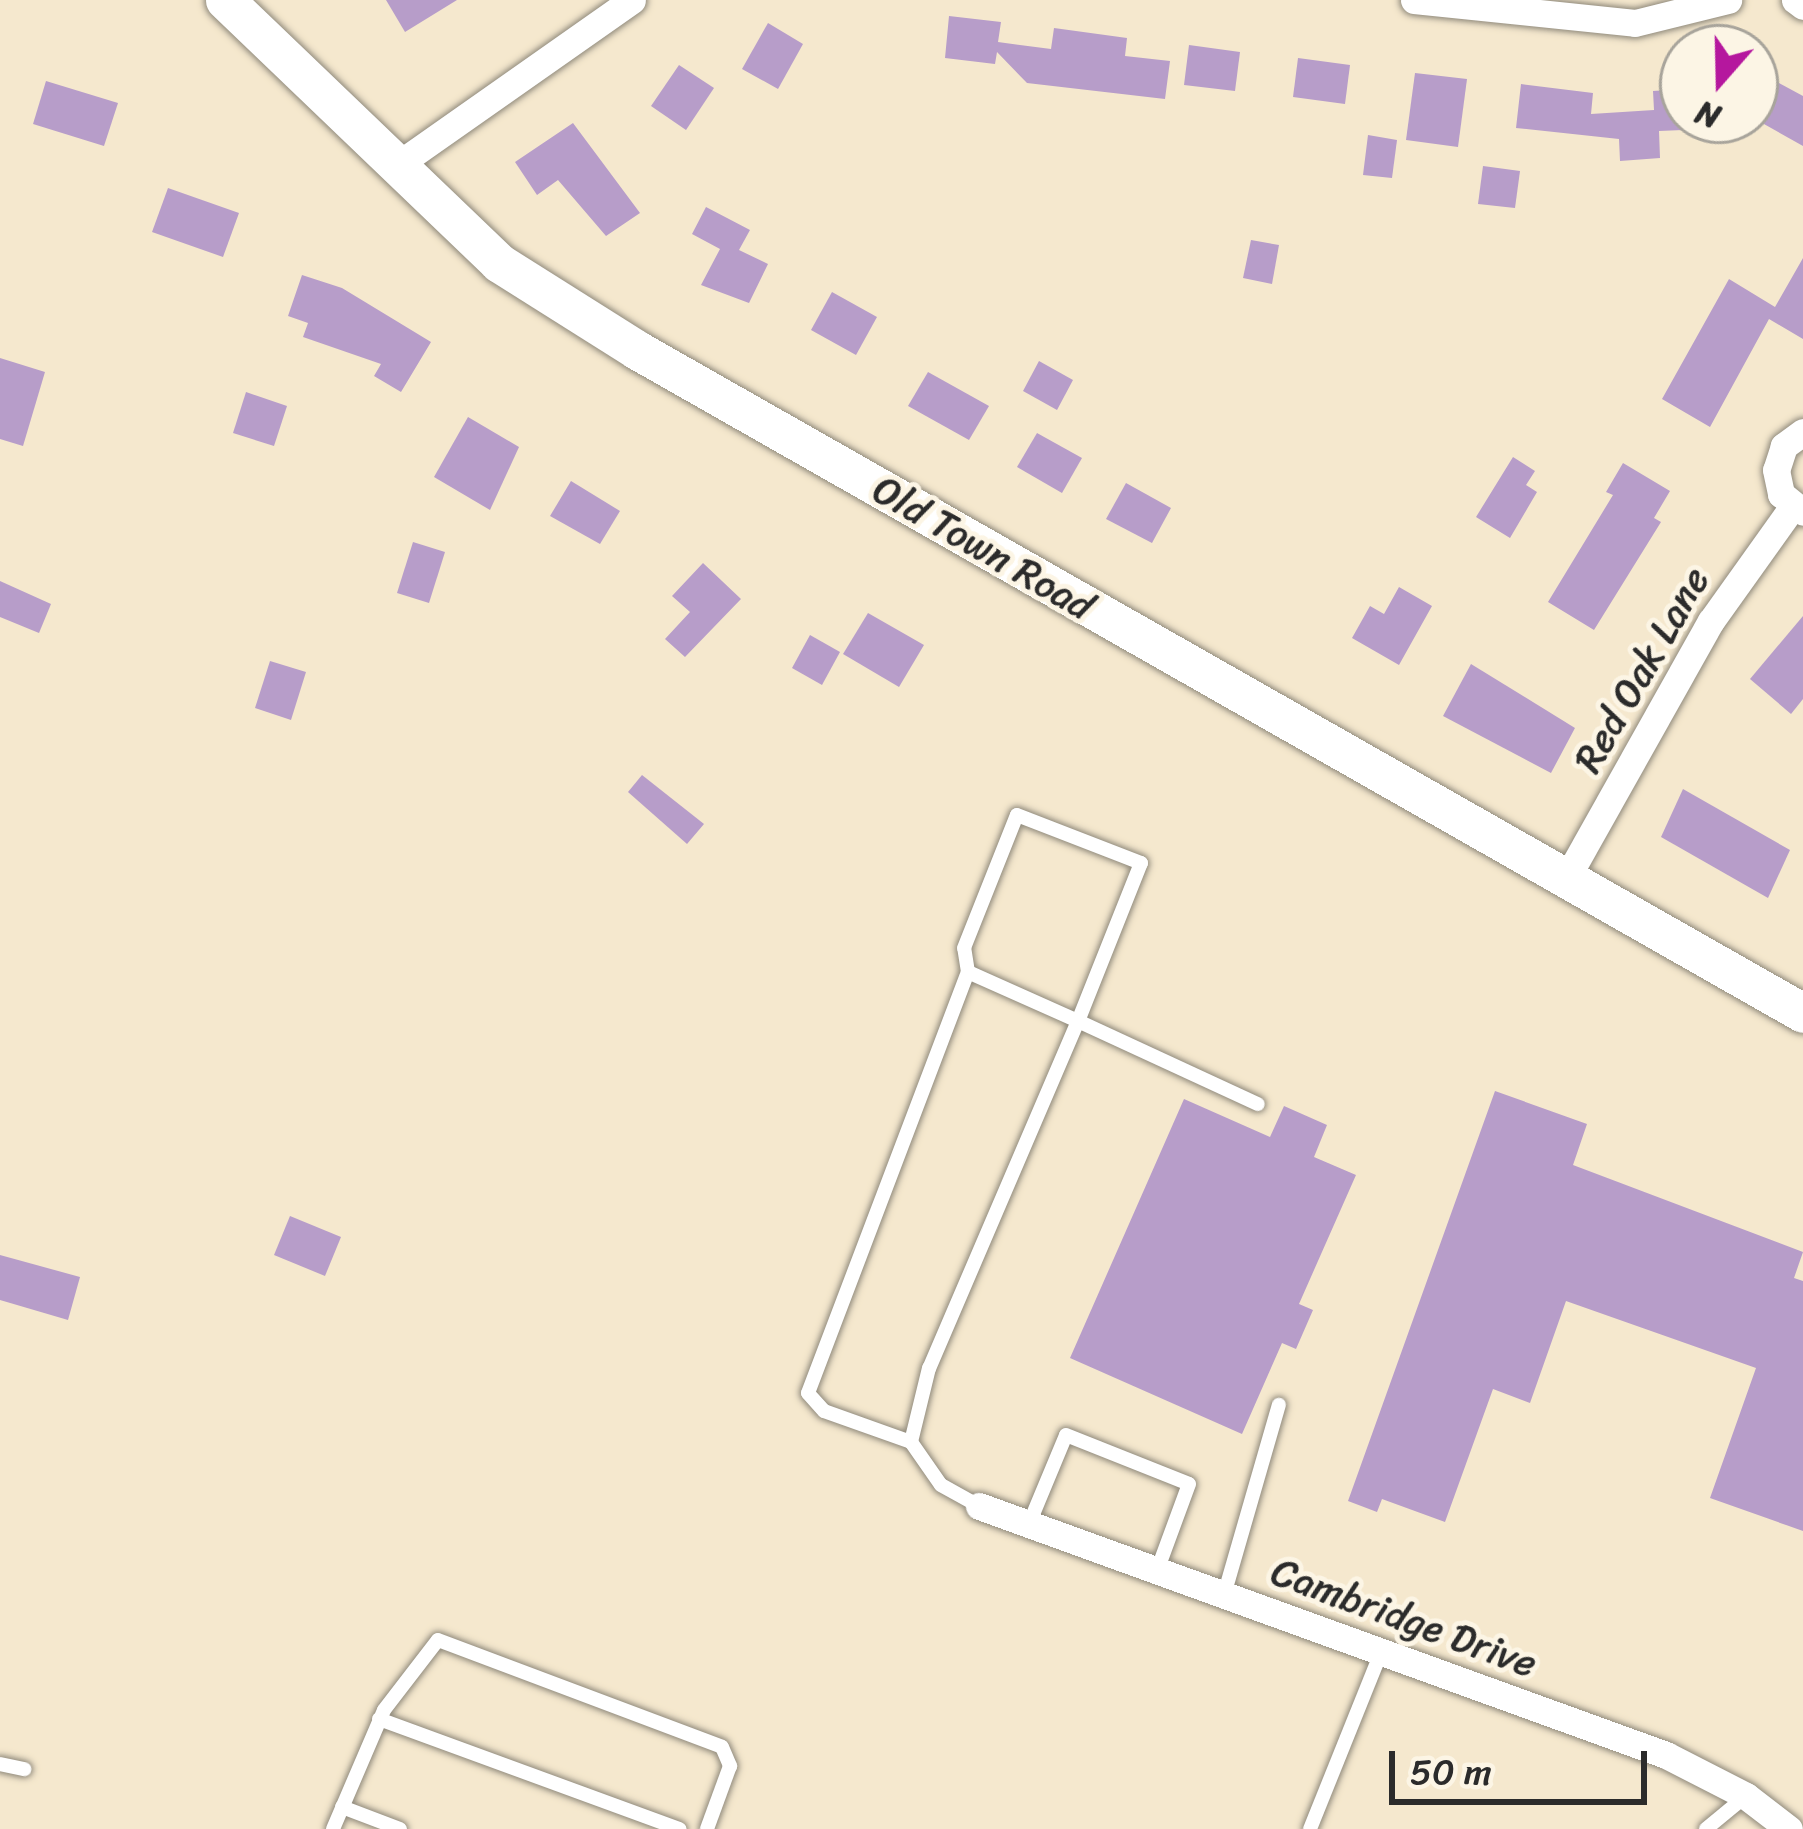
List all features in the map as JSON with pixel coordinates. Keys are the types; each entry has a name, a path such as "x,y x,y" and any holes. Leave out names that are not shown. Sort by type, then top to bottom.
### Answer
{"main road":[{"name":"Old Town Road","path":"225,0 394,168 499,263 638,350 1803,1013"}],"street":[{"path":"394,168 632,0"},
{"path":"1414,0 1635,23 1729,0"},
{"path":"1795,0 1803,6"},
{"name":"Red Oak Lane","path":"1566,879 1711,622 1798,509 1775,470 1784,446 1803,432"},
{"name":"Cambridge Drive","path":"979,1506 1666,1755 1746,1796 1789,1829"}],"lane":[{"path":"911,1442 928,1368 1141,863 1017,815 964,948 968,972 808,1393 824,1411 911,1442 941,1485 979,1506"},
{"path":"968,972 1258,1104"},
{"path":"1224,1595 1279,1405"},
{"path":"1029,1524 1066,1435 1190,1484 1156,1571"},
{"path":"333,1829 380,1719 437,1640 722,1747 730,1766 707,1829"},
{"path":"1310,1829 1381,1652"},
{"path":"380,1719 679,1829"},
{"path":"0,1764 24,1769"},
{"path":"1706,1829 1746,1796"},
{"path":"342,1807 400,1829"}],"building":[{"path":"386,0 457,0 405,32"},
{"path":"949,16 1001,22 998,42 1051,49 1054,28 1127,38 1125,56 1170,61 1165,99 1027,83 997,52 995,64 945,58"},
{"path":"768,23 803,44 778,89 742,69"},
{"path":"1189,45 1240,52 1235,91 1184,85"},
{"path":"1298,58 1350,65 1345,104 1293,97"},
{"path":"679,65 714,88 686,130 651,106"},
{"path":"1415,73 1467,79 1458,147 1406,140"},
{"path":"46,81 118,103 104,146 33,124"},
{"path":"1779,83 1803,96 1803,146 1779,132"},
{"path":"1521,84 1593,93 1591,114 1654,110 1653,91 1659,91 1660,158 1620,161 1619,139 1516,128"},
{"path":"573,123 640,213 606,236 558,180 537,195 515,162"},
{"path":"1368,135 1397,140 1392,178 1363,175"},
{"path":"1483,166 1520,171 1515,208 1478,204"},
{"path":"168,188 239,213 223,257 152,232"},
{"path":"706,207 750,230 739,250 768,264 749,303 701,285 720,249 692,234"},
{"path":"1251,240 1279,245 1272,284 1243,278"},
{"path":"1803,258 1803,339 1769,319 1710,427 1662,399 1729,279 1775,307"},
{"path":"302,275 342,288 431,342 401,392 374,376 381,364 303,337 308,323 288,316"},
{"path":"832,292 877,317 856,355 811,330"},
{"path":"0,358 45,372 23,446 0,439"},
{"path":"1039,361 1073,380 1057,410 1023,391"},
{"path":"928,372 989,406 969,440 908,406"},
{"path":"246,392 287,406 274,446 233,433"},
{"path":"468,417 519,447 490,510 434,477"},
{"path":"1037,433 1082,458 1062,493 1017,467"},
{"path":"1513,457 1535,471 1526,485 1537,492 1510,538 1476,517"},
{"path":"1623,463 1670,491 1654,518 1661,522 1594,630 1548,602 1613,495 1606,492"},
{"path":"571,481 620,511 600,544 550,516"},
{"path":"1126,483 1171,508 1152,543 1106,519"},
{"path":"413,542 445,552 429,603 397,593"},
{"path":"703,563 741,599 685,657 665,639 690,612 672,596"},
{"path":"0,581 51,604 39,633 0,617"},
{"path":"1399,587 1432,606 1399,665 1352,638 1370,606 1384,614"},
{"path":"868,613 924,645 899,687 843,654"},
{"path":"1803,616 1803,699 1791,714 1750,679"},
{"path":"810,635 840,652 822,685 792,668"},
{"path":"270,661 306,672 291,720 255,708"},
{"path":"1471,664 1575,728 1551,773 1443,716"},
{"path":"642,775 704,824 687,844 628,792"},
{"path":"1683,789 1790,850 1768,898 1661,837"},
{"path":"1495,1091 1587,1124 1573,1165 1803,1252 1794,1278 1803,1281 1803,1531 1710,1498 1756,1368 1566,1301 1530,1403 1493,1389 1445,1522 1382,1499 1377,1512 1348,1501"},
{"path":"1184,1099 1270,1137 1284,1106 1327,1125 1314,1157 1356,1175 1299,1304 1313,1310 1296,1349 1282,1343 1242,1434 1070,1358"},
{"path":"290,1216 341,1237 325,1276 274,1255"},
{"path":"0,1255 80,1277 68,1320 0,1300"}]}
